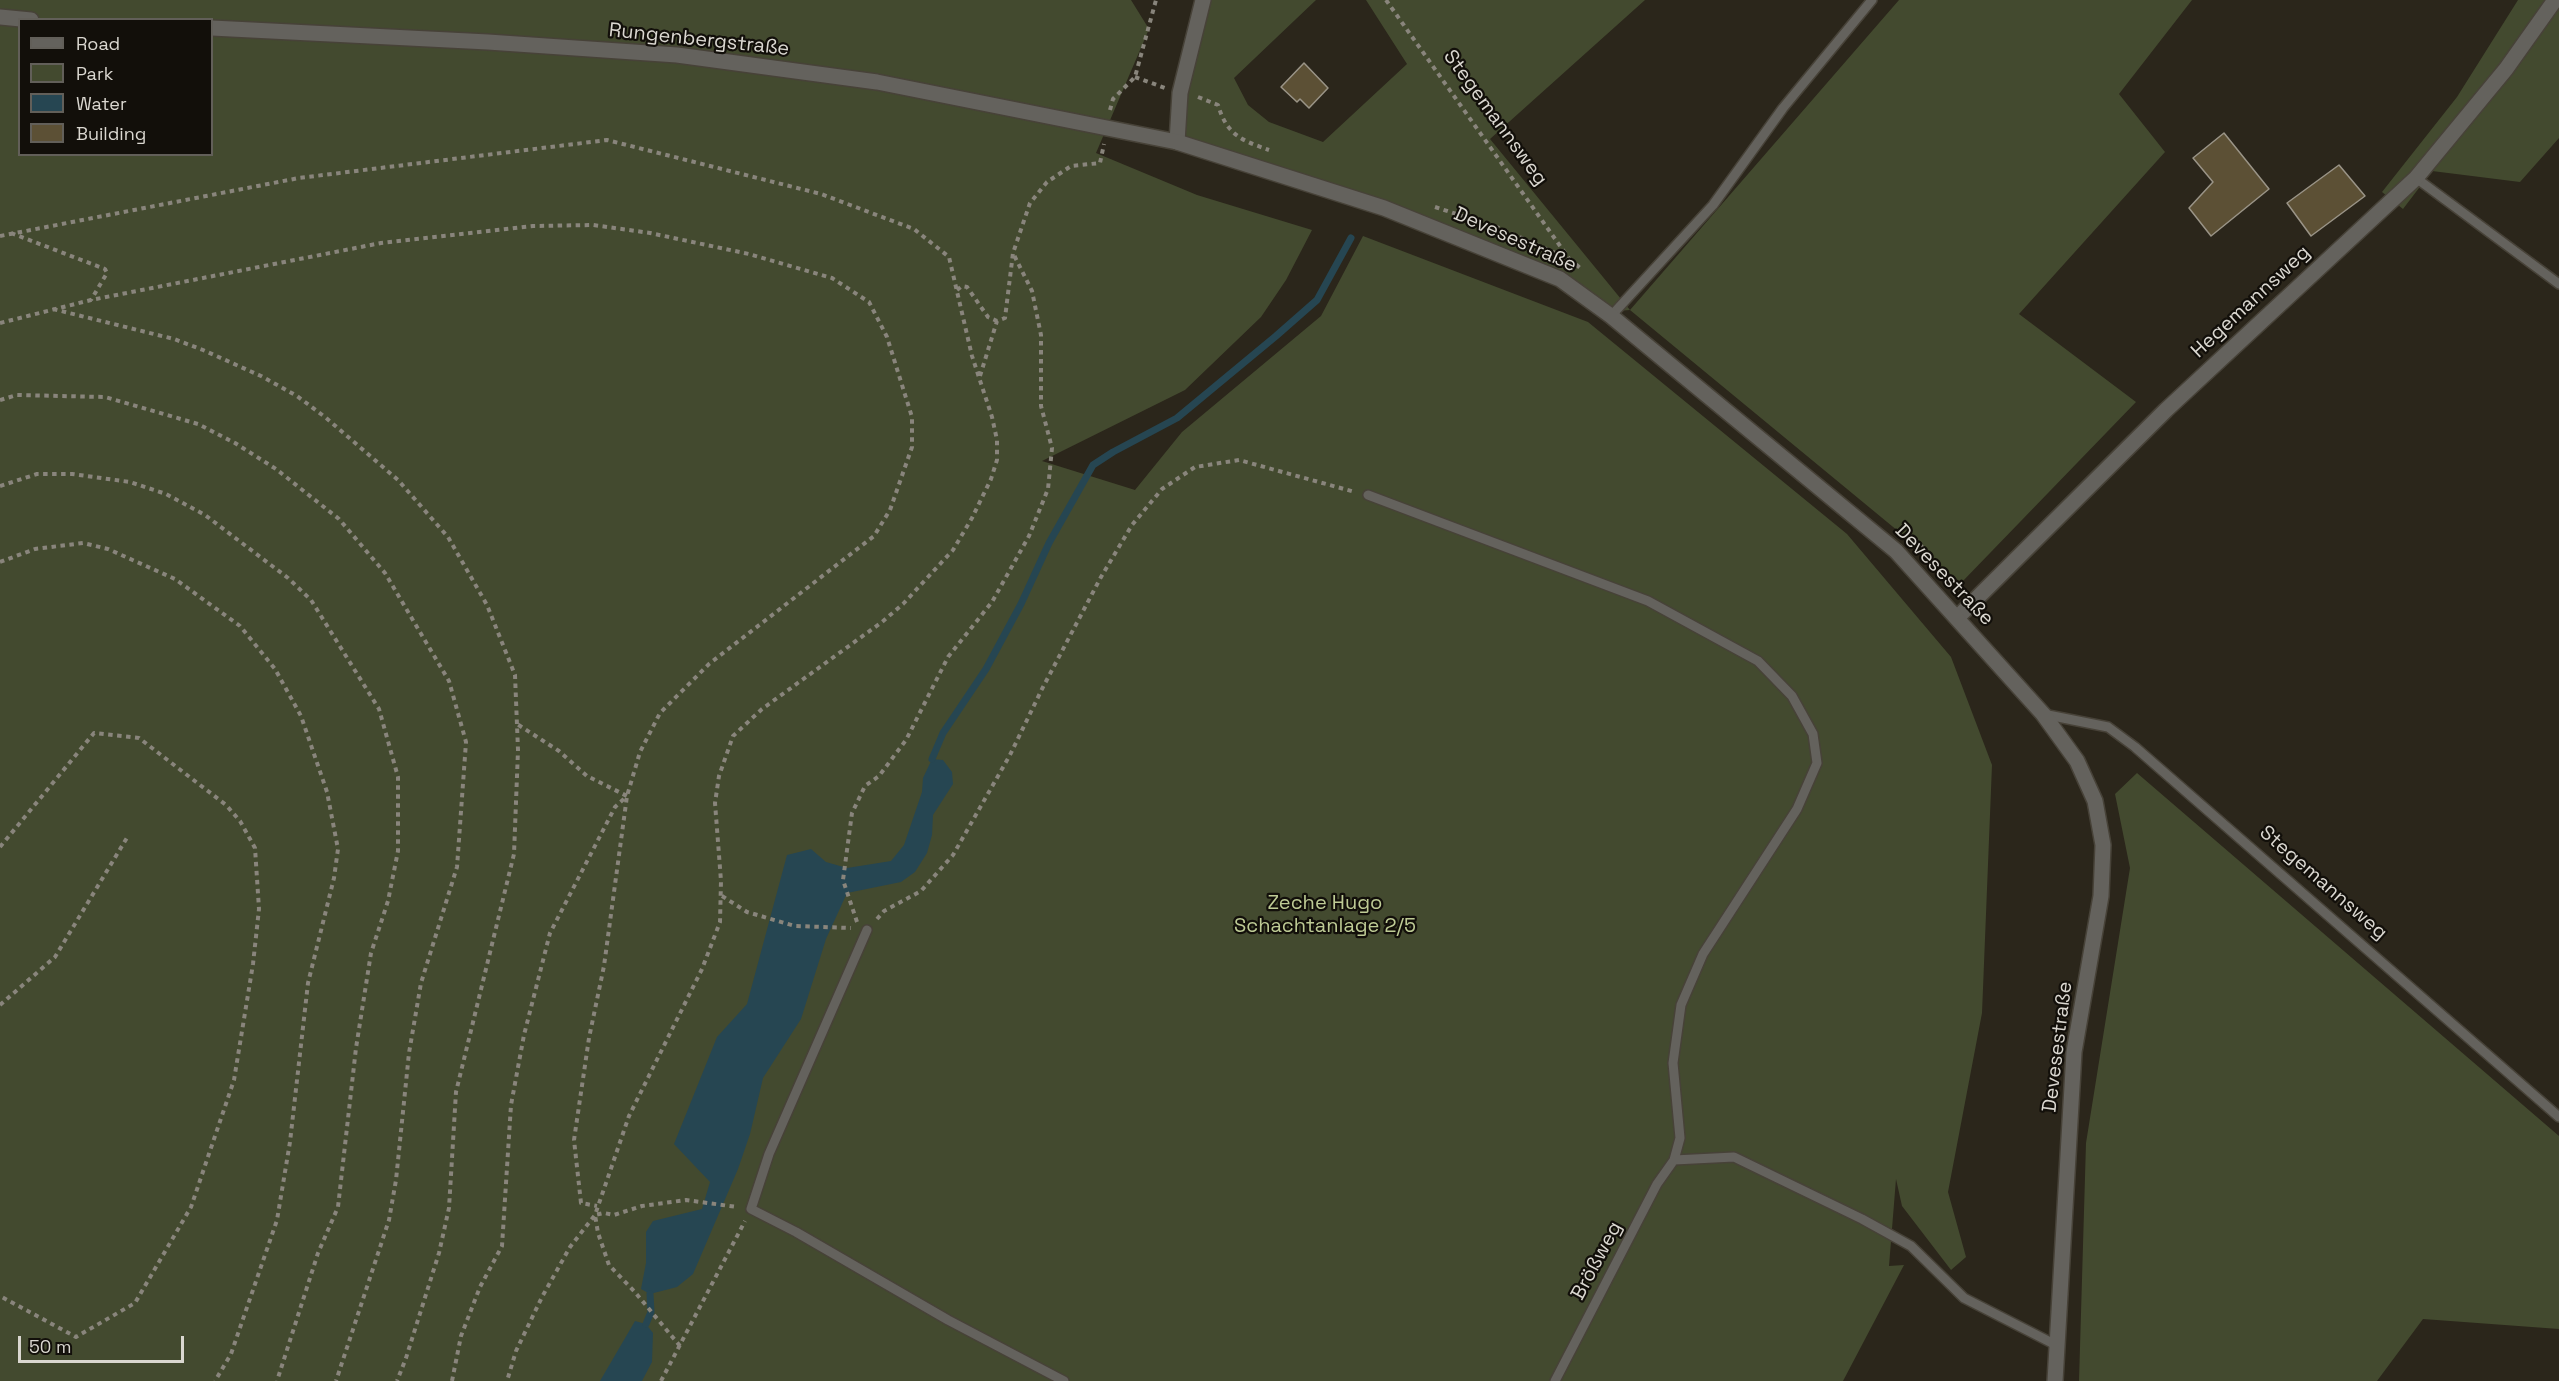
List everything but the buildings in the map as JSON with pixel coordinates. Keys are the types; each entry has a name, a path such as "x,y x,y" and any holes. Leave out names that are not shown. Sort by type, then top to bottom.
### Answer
{"street":[{"path":"1177,142 1180,93 1203,0"},
{"name":"Hegemannsweg","path":"1957,618 2166,410 2416,178 2506,69 2555,0"},
{"path":"0,17 18,19"},
{"name":"Rungenbergstraße","path":"213,28 488,42 677,55 877,82 1177,142"},
{"name":"Devesestraße","path":"1177,142 1384,208 1560,279 1611,316 1896,551 2043,714 2077,761 2095,801 2103,845 2101,896 2074,1052 2055,1381"}],"lane":[{"path":"1611,316 1713,205 1783,108 1872,0"},
{"path":"2416,178 2559,284"},
{"path":"1368,495 1648,601 1758,661 1792,696 1813,734 1817,763 1797,809 1703,954 1681,1005 1673,1064 1680,1137 1674,1160 1734,1157 1841,1208 1911,1246 1964,1298 2056,1345"},
{"name":"Stegemannsweg","path":"2043,714 2108,727 2135,747 2559,1117"},
{"path":"867,930 769,1154 751,1209 796,1232 948,1320 1064,1381"},
{"name":"Brößweg","path":"1555,1381 1657,1184 1674,1160"}],"path":[{"path":"1110,110 1113,99 1135,77 1156,0"},
{"name":"Stegemannsweg","path":"1386,0 1571,260"},
{"path":"0,235 298,178 607,140 821,194 914,229 949,257 972,356 980,376 997,440 997,460 984,496 952,550 903,604 882,622 762,709 733,736 719,776 715,803 721,895 720,922 702,969 629,1116 597,1206 595,1215 598,1233 609,1265 634,1291 680,1347"},
{"path":"957,291 962,286 967,287 988,317 997,321 1005,318 1013,253 1030,203 1047,182 1071,166 1100,163"},
{"path":"0,322 91,300 381,243 533,226 593,225 650,233 780,263 832,278 868,302 887,337 912,417 912,447 890,510 874,536 709,664 660,713 640,752 627,796 604,966 589,1038 574,1140 581,1203 597,1206"},
{"path":"11,233 66,257 105,270 107,273 105,278 91,300"},
{"path":"721,895 747,912 795,926 858,928 843,880 852,813 865,786 879,776 906,740 948,657 992,602 1029,536 1048,489 1052,448 1041,406 1041,335 1032,291 1013,253"},
{"path":"51,309 174,339 261,376 297,396 326,417 398,480 448,537 487,605 515,675 517,724 514,854 456,1092 449,1208 439,1253 397,1381"},
{"path":"980,376 997,321"},
{"path":"0,400 17,395 105,397 198,424 235,442 276,469 339,519 385,573 449,681 466,742 457,867 421,983 409,1053 396,1180 389,1220 336,1381"},
{"path":"867,930 884,911 921,891 953,855 1010,755 1101,577 1132,525 1162,489 1195,467 1239,460 1326,486 1368,495"},
{"path":"0,486 38,474 72,474 130,482 166,494 205,515 288,578 311,600 379,709 398,777 398,851 388,902 369,965 356,1048 338,1207 318,1252 277,1381"},
{"path":"0,562 35,549 83,543 108,549 174,579 240,626 275,669 301,716 327,792 334,825 337,859 308,983 290,1142 278,1220 231,1354 215,1381"},
{"path":"517,724 559,751 587,776 627,796"},
{"path":"0,847 94,733 139,738 226,805 240,821 255,848 259,909 253,964 234,1080 191,1207 135,1303 76,1338 0,1296"},
{"path":"452,1381 461,1336 480,1287 502,1246 511,1105 524,1035 550,933 615,807 627,796"},
{"path":"0,1005 55,957 128,836"},
{"path":"507,1381 516,1351 542,1297 570,1247 595,1215 604,1213 614,1215 642,1206 686,1200 751,1209 661,1381"}],"green space":[{"name":"Zeche Hugo Schachtanlage 2/5","path":"0,0 1131,0 1149,29 1096,153 1197,195 1312,230 1286,280 1261,317 1185,390 1042,461 1135,490 1182,432 1321,316 1363,236 1588,322 1847,534 1951,657 1992,765 1982,1013 1948,1192 1966,1257 1951,1270 1902,1206 1896,1179 1889,1266 1904,1265 1843,1381 0,1381"},
{"path":"1203,0 1316,0 1234,78 1248,105 1269,122 1323,142 1407,64 1366,0 1645,0 1490,139 1630,310 1617,311 1501,254 1177,142"},
{"path":"1899,0 2192,0 2119,94 2165,152 2019,314 2136,402 1961,583 1630,310"},
{"path":"2518,0 2559,0 2559,138 2520,182 2432,171 2403,209 2382,192 2457,97"},
{"path":"2137,773 2559,1136 2559,1329 2423,1319 2377,1381 2079,1381 2086,1143 2130,868 2115,794"}],"water":[{"path":"932,759 943,760 952,772 953,784 933,815 932,835 927,853 915,872 901,882 847,893 826,939 801,1019 763,1078 750,1134 738,1169 693,1274 677,1287 650,1294 641,1289 646,1263 646,1232 653,1221 702,1209 710,1182 674,1144 717,1037 747,1004 787,855 811,849 826,862 847,868 891,861 904,845 922,792 923,778"},
{"path":"635,1321 646,1324 653,1333 652,1362 642,1381 600,1381"}],"waterway":[{"path":"932,759 943,733 986,669 1021,604 1049,543 1093,465 1177,418 1317,300 1351,238"},
{"path":"646,1324 651,1312 650,1294"}]}
